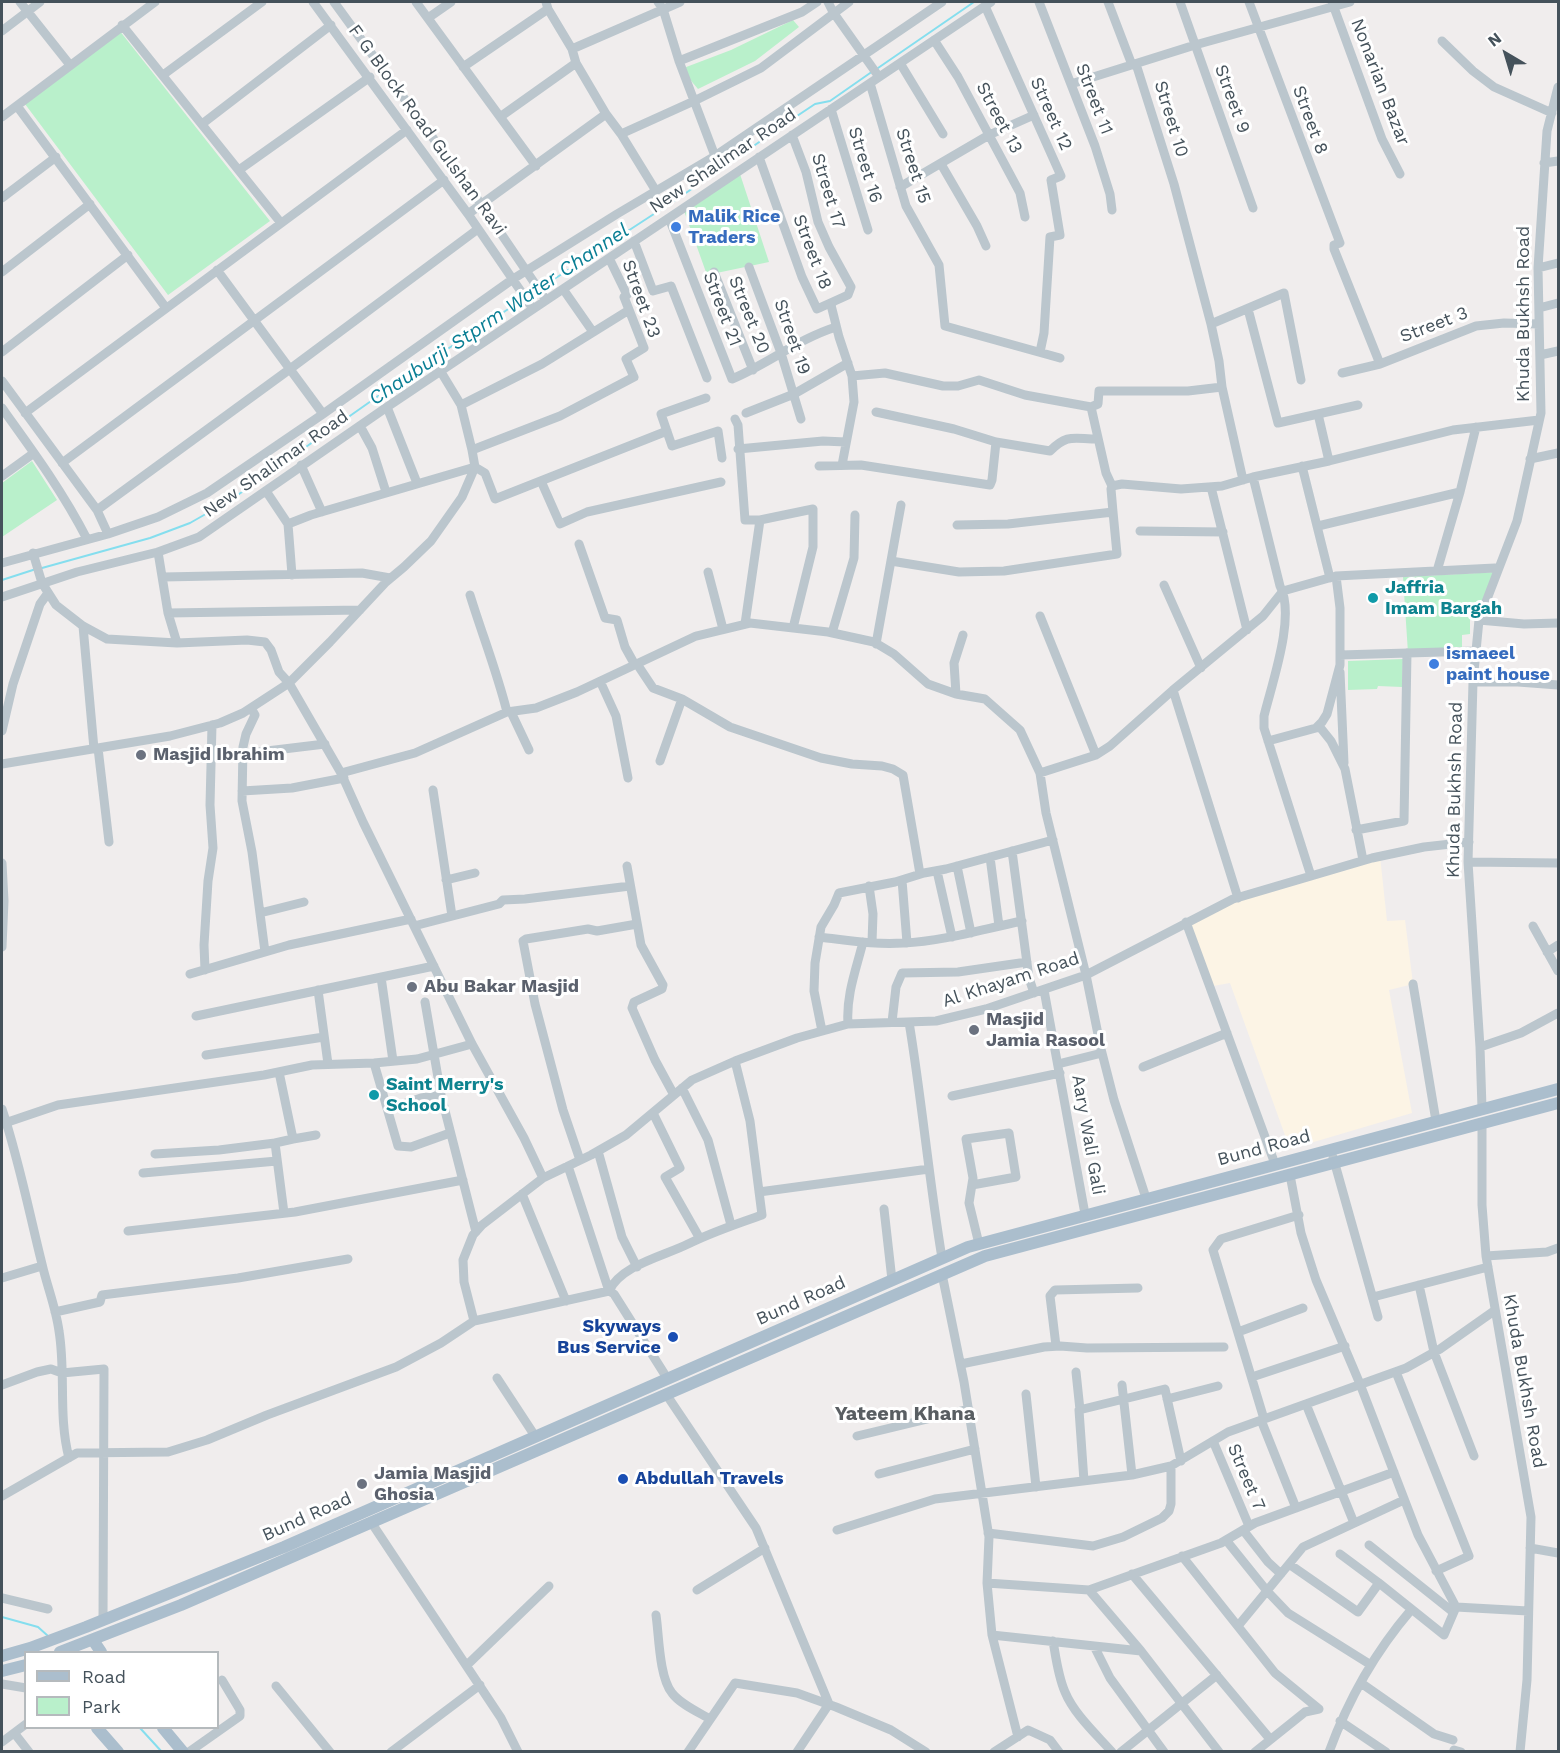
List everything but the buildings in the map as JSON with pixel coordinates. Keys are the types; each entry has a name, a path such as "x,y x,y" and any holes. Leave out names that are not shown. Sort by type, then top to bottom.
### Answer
{"main road":[{"name":"Bund Road","path":"2,1656 103,1621 284,1547 667,1378 734,1352 942,1258 979,1244 1558,1089"},
{"name":"Bund Road","path":"65,1651 164,1611 985,1256 1558,1103"},
{"path":"159,1598 164,1611"},
{"path":"93,1640 100,1651"},
{"path":"2,1671 24,1666"},
{"path":"98,1729 118,1752"},
{"path":"164,1729 183,1752"}],"street":[{"path":"20,2 70,65"},
{"path":"2,31 40,2"},
{"path":"2,117 155,2"},
{"path":"163,75 262,2"},
{"name":"F G Block Road Gulshan Ravi","path":"313,2 444,180 531,306"},
{"path":"322,14 336,2"},
{"name":"F G Block Road Gulshan Ravi","path":"336,2 482,204 545,298"},
{"path":"416,2 536,166"},
{"path":"428,18 451,2"},
{"path":"572,49 660,5 680,2"},
{"path":"679,61 802,12 817,2"},
{"path":"828,2 877,75"},
{"path":"621,134 761,68 849,2"},
{"path":"2,562 34,557 108,534 158,517 207,493 516,283 530,276 656,191 715,156 865,57 942,2"},
{"name":"Street 11","path":"1039,2 1095,146 1110,194 1112,210"},
{"name":"Street 10","path":"1108,2 1134,64 1174,184 1219,361 1222,387 1243,480"},
{"name":"Street 9","path":"1180,2 1253,208"},
{"name":"Street 8","path":"1249,2 1340,243 1334,245 1334,249 1380,364"},
{"path":"1071,84 1333,4 1350,2"},
{"name":"New Shalimar Road","path":"2,597 41,581 158,552 199,537 301,465 441,372 531,306 563,289 870,83 877,75 900,63 988,4"},
{"name":"Street 12","path":"988,4 1061,176 1051,180 1060,235 1050,237 1044,333 1040,352"},
{"name":"Nonarian Bazar","path":"1333,4 1382,139 1400,174"},
{"path":"463,67 547,5 572,49 576,63 656,191"},
{"path":"660,5 715,156"},
{"path":"122,25 281,223"},
{"path":"202,124 331,25"},
{"name":"Street 13","path":"934,40 958,77 1020,193 1025,217"},
{"path":"1442,40 1494,87 1552,113"},
{"path":"500,117 576,63"},
{"path":"900,63 943,134"},
{"path":"239,170 370,77"},
{"name":"Street 15","path":"870,83 906,206 939,265 945,326 1040,352"},
{"name":"Khuda Bukhsh Road","path":"1482,1108 1468,862 1473,682 1479,620 1517,521 1541,413 1538,268 1547,131 1558,87"},
{"path":"17,106 166,308"},
{"name":"Street 16","path":"831,109 868,230"},
{"path":"468,214 606,114"},
{"path":"900,187 989,135 1034,115"},
{"path":"1547,131 1558,128"},
{"path":"25,413 407,130"},
{"name":"Street 17","path":"792,135 806,172 818,222 851,287 848,295 833,302"},
{"path":"2,198 56,157"},
{"name":"Street 18","path":"759,157 802,278 817,309 833,302"},
{"path":"1544,163 1558,161"},
{"path":"940,164 977,226 986,246"},
{"path":"62,463 444,180"},
{"path":"2,272 90,204"},
{"name":"Street 21","path":"669,218 732,379 753,370"},
{"path":"97,510 478,229"},
{"path":"634,241 653,291 671,286 707,378"},
{"path":"2,352 128,255"},
{"name":"Street 23","path":"472,450 560,416 634,377 626,359 644,348 624,297 627,295 609,258"},
{"path":"1538,268 1558,263"},
{"name":"Street 19","path":"749,267 781,353 801,419"},
{"path":"217,270 323,414"},
{"name":"Street 20","path":"714,272 753,370"},
{"path":"563,289 593,332"},
{"path":"1210,324 1284,293 1301,380"},
{"path":"833,302 831,305 852,376 854,402 842,465"},
{"path":"1539,308 1558,303"},
{"path":"1248,309 1278,423 1358,405"},
{"path":"461,405 542,364 629,310"},
{"name":"Street 3","path":"1342,373 1380,364 1476,326 1504,323 1539,324"},
{"path":"753,370 813,334 837,327"},
{"path":"1540,355 1558,351"},
{"path":"1040,352 1060,358"},
{"path":"746,413 794,394 848,363"},
{"path":"2,765 170,736 212,725 251,708 289,683 390,578 431,541 462,497 475,467 461,405 441,372"},
{"path":"852,376 885,373 943,386 958,386 979,380 1025,395 1092,407 1098,404 1099,391 1188,391 1222,387"},
{"path":"2,381 97,510 108,534"},
{"path":"706,398 661,414 672,446 718,431 722,458"},
{"path":"387,407 417,483"},
{"path":"891,561 959,572 1004,571 1117,554 1112,486 1106,473 1092,407"},
{"path":"2,408 70,507 87,539"},
{"path":"876,412 954,429 996,442 1050,451 1061,440 1070,438 1098,440"},
{"path":"1318,414 1329,461"},
{"path":"735,419 738,425 745,520 760,520 813,509 813,547 793,628"},
{"path":"1112,486 1122,484 1181,489 1222,486 1453,430 1539,420"},
{"path":"360,426 372,448 386,492"},
{"path":"1437,571 1476,427"},
{"path":"288,524 386,492 475,467 485,473 495,499 667,431"},
{"path":"738,449 823,441 846,442"},
{"path":"819,465 861,465 990,485 996,442"},
{"path":"2,476 34,453"},
{"path":"1530,459 1558,453"},
{"path":"301,465 322,512"},
{"path":"1302,466 1340,609 1345,769 1363,860"},
{"path":"1253,477 1283,591 1286,623 1264,716 1264,728 1311,876"},
{"path":"541,481 560,524 586,512 721,482"},
{"path":"1211,487 1247,630"},
{"path":"266,491 288,524 292,575"},
{"path":"1318,526 1460,492"},
{"path":"876,644 901,505"},
{"path":"957,525 1008,524 1113,512"},
{"path":"832,633 854,558 855,514"},
{"path":"745,624 760,520"},
{"path":"1140,531 1223,532"},
{"path":"579,544 605,618 617,620 626,647 653,688 682,699 730,727 781,745 821,758 893,768 903,775 920,874"},
{"path":"158,552 168,613 177,643"},
{"path":"34,557 41,581 56,605 83,626 107,639 177,643 246,640 265,642 271,650 279,672 289,683 342,776 472,1044 524,1138 543,1178"},
{"path":"1041,773 1096,755 1129,731 1173,690 1263,616 1283,591 1333,577 1495,568"},
{"path":"708,572 723,629"},
{"path":"163,577 362,573 390,578"},
{"path":"1164,585 1201,668"},
{"path":"2,731 13,684 40,604 48,593"},
{"path":"470,595 509,712 529,750"},
{"path":"168,613 360,610"},
{"path":"1040,616 1096,755"},
{"path":"1479,620 1524,624 1558,623"},
{"path":"242,791 292,788 342,776 415,753 509,712 536,708 696,636 723,629 745,624 793,628 832,633 876,644 894,654 928,684 956,694 984,699 997,709 1020,730 1041,773 1046,813 1086,975 1102,1053 1114,1100 1146,1198"},
{"path":"83,626 109,842"},
{"path":"956,694 954,663 963,635"},
{"path":"1340,660 1407,653 1476,651"},
{"path":"1356,830 1404,821 1407,653"},
{"path":"1268,741 1319,726 1329,708 1340,660"},
{"path":"600,681 616,716 628,778"},
{"path":"1473,682 1558,685"},
{"path":"2,683 13,684"},
{"path":"1173,690 1238,898"},
{"path":"660,760 682,699"},
{"path":"251,708 255,715 246,734 242,754 243,816 252,852 266,952"},
{"path":"205,970 204,945 208,881 213,848 210,805 212,725"},
{"path":"1319,726 1331,741 1345,769"},
{"path":"242,754 325,744"},
{"path":"433,790 452,916"},
{"path":"822,1031 814,992 815,963 821,927 839,892 902,880 1053,840"},
{"name":"Al Khayam Road","path":"476,1232 543,1178 626,1135 692,1080 735,1061 797,1038 848,1024 936,1021 986,1009 1086,975 1186,922 1238,898 1363,860 1424,847 1469,842"},
{"path":"1012,851 1029,978 1034,993"},
{"path":"990,857 999,926"},
{"path":"1468,862 1558,863"},
{"path":"2,863 4,902 2,947"},
{"path":"627,866 641,945 663,986 662,989 634,1002 632,1008 655,1060 674,1095"},
{"path":"957,866 971,933"},
{"path":"937,871 952,937"},
{"path":"446,880 475,873"},
{"path":"902,880 907,943"},
{"path":"190,974 266,952 452,916 499,904 503,900 630,886"},
{"path":"848,1024 847,1009 851,982 867,942 873,914 869,886"},
{"path":"260,913 304,902"},
{"path":"819,937 907,943 952,937 1022,921"},
{"path":"1186,922 1275,1164"},
{"path":"579,1160 563,1110 535,1004 524,941 588,929 597,931 638,924"},
{"path":"1533,926 1558,971"},
{"path":"1547,952 1558,945"},
{"path":"892,1022 896,987 902,973 958,972 1027,962"},
{"path":"196,1016 434,966"},
{"path":"381,977 393,1061"},
{"path":"1413,984 1436,1121"},
{"path":"318,990 328,1064"},
{"name":"Aary Wali Gali","path":"1044,990 1085,1214"},
{"path":"425,1002 441,1095 476,1232 463,1260 464,1282 474,1321"},
{"path":"1480,1047 1521,1033 1558,1013"},
{"path":"909,1022 942,1258"},
{"path":"1143,1067 1227,1033"},
{"path":"206,1055 324,1037"},
{"path":"4,1123 58,1105 312,1065 393,1061 472,1044"},
{"path":"952,1096 1059,1069 1102,1053"},
{"path":"609,1291 612,1283 637,1267 699,1237 762,1215 750,1120 735,1061"},
{"path":"374,1063 398,1146 411,1146 450,1133"},
{"path":"279,1072 293,1139"},
{"path":"682,1088 708,1140 731,1226"},
{"path":"388,1109 421,1098 441,1095"},
{"path":"2,1109 55,1312 62,1349 63,1426 69,1458"},
{"path":"653,1113 680,1168 665,1177 699,1237"},
{"name":"Khuda Bukhsh Road","path":"1482,1124 1482,1205 1486,1256 1531,1517 1527,1680 1520,1752"},
{"path":"972,1185 1016,1177 1009,1133 966,1139 973,1178 969,1203 979,1244"},
{"path":"155,1154 219,1150 316,1135"},
{"path":"275,1143 284,1213"},
{"path":"1332,1149 1378,1317"},
{"path":"598,1150 622,1237 637,1267"},
{"path":"143,1173 277,1161"},
{"path":"568,1166 609,1291"},
{"path":"759,1192 929,1169"},
{"path":"1290,1175 1302,1233 1316,1280 1345,1346 1418,1535 1455,1610 1444,1635 1340,1554"},
{"path":"128,1231 284,1213 463,1180"},
{"path":"522,1194 566,1301"},
{"path":"884,1209 892,1280"},
{"path":"1296,1508 1262,1419 1252,1377 1213,1250 1221,1239 1299,1215"},
{"path":"1486,1256 1548,1252 1558,1248"},
{"path":"55,1312 100,1302 102,1295 238,1278 348,1258"},
{"path":"2,1278 42,1266"},
{"path":"1373,1297 1488,1267"},
{"path":"942,1274 969,1409 988,1533 987,1583 992,1635 1018,1737"},
{"path":"1419,1285 1434,1352 1474,1456"},
{"path":"1056,1346 1050,1296 1055,1290 1138,1288"},
{"path":"2,1495 77,1453 168,1452 207,1440 396,1367 441,1343 474,1321 609,1291 615,1294 667,1378"},
{"path":"1238,1332 1303,1308"},
{"path":"837,1530 935,1499 1132,1475 1171,1467 1228,1432 1396,1372 1434,1352 1494,1311"},
{"path":"961,1364 1056,1346 1087,1348 1224,1347"},
{"path":"1252,1377 1345,1346"},
{"path":"2,1385 51,1369 62,1373 104,1369 103,1621"},
{"path":"1076,1372 1084,1481"},
{"path":"1396,1372 1469,1556 1436,1571"},
{"path":"497,1378 535,1436"},
{"path":"1122,1385 1132,1475"},
{"path":"1167,1399 1218,1386"},
{"path":"1080,1410 1165,1389 1181,1461"},
{"path":"666,1394 756,1527 829,1704"},
{"path":"1026,1394 1036,1487"},
{"path":"1306,1404 1354,1523"},
{"path":"857,1436 969,1409"},
{"name":"Street 7","path":"1213,1441 1246,1528 1268,1562 1281,1574"},
{"path":"879,1474 975,1449"},
{"path":"988,1533 1093,1546 1123,1537 1162,1518 1169,1511 1171,1467"},
{"path":"987,1583 1089,1590 1226,1540 1246,1528 1394,1472"},
{"path":"1238,1626 1303,1547 1404,1500"},
{"path":"371,1522 480,1685 501,1718 518,1752"},
{"path":"1226,1540 1267,1591 1288,1612 1371,1665"},
{"path":"1369,1545 1455,1610 1528,1611"},
{"path":"697,1590 765,1548"},
{"path":"1530,1548 1558,1553"},
{"path":"1132,1574 1217,1675 1264,1747 1305,1712 1319,1709 1275,1673 1182,1556"},
{"path":"1289,1564 1358,1612 1379,1583"},
{"path":"467,1665 549,1586"},
{"path":"1089,1590 1141,1651 1219,1752"},
{"path":"2,1598 48,1609"},
{"path":"1329,1752 1340,1721 1371,1665 1392,1633 1411,1610"},
{"path":"656,1615 668,1688 673,1695 710,1719"},
{"path":"992,1635 1141,1651"},
{"path":"1053,1641 1065,1693 1082,1718 1112,1752"},
{"path":"1094,1646 1110,1678 1164,1752"},
{"path":"1121,1752 1217,1675"},
{"path":"189,1752 240,1716 240,1710 222,1680"},
{"path":"688,1752 735,1683 797,1693 829,1704 891,1730 926,1752"},
{"path":"1361,1683 1434,1734 1453,1740"},
{"path":"2,1684 24,1688"},
{"path":"391,1752 480,1685"},
{"path":"276,1686 330,1752"},
{"path":"797,1752 829,1704"},
{"path":"1340,1721 1386,1752"},
{"path":"2,1742 24,1726"},
{"path":"994,1752 1028,1730 1050,1740 1059,1752"},
{"path":"15,1734 29,1752"}],"shaded area":[{"path":"1380,856 1387,921 1405,920 1413,984 1389,990 1412,1113 1290,1149 1230,983 1213,986 1190,923 1238,898"}],"green space":[{"path":"793,20 799,27 755,61 698,89 681,69 731,50"},
{"path":"119,30 270,221 168,295 25,104"},
{"path":"739,171 769,262 707,275 683,208"},
{"path":"32,461 57,500 2,537 2,483"},
{"path":"1497,572 1479,620 1470,620 1470,634 1462,635 1462,647 1408,653 1403,577"},
{"path":"1403,659 1402,687 1378,686 1377,689 1348,690 1348,661"}],"waterway":[{"name":"Chauburji Stprm Water Channel","path":"878,68 974,2"},
{"name":"Chauburji Stprm Water Channel","path":"542,287 683,195 815,104 830,101 873,71"},
{"name":"Chauburji Stprm Water Channel","path":"527,297 537,290"},
{"name":"Chauburji Stprm Water Channel","path":"42,568 150,538 190,523 232,499 408,375 522,300"},
{"name":"Chauburji Stprm Water Channel","path":"2,580 36,569"},
{"name":"Chauburji Stprm Water Channel","path":"2,1617 38,1627 48,1636"},
{"path":"141,1729 162,1752"}],"place":[{"name":"Malik Rice Traders","path":"676,227"},
{"name":"Jaffria Imam Bargah","path":"1373,598"},
{"name":"ismaeel paint house","path":"1434,664"},
{"name":"Masjid Ibrahim","path":"141,755"},
{"name":"Abu Bakar Masjid","path":"412,987"},
{"name":"Masjid Jamia Rasool","path":"974,1030"},
{"name":"Saint Merry's School","path":"374,1095"},
{"name":"Skyways Bus Service","path":"673,1337"},
{"name":"Abdullah Travels","path":"623,1479"},
{"name":"Jamia Masjid Ghosia","path":"362,1484"}],"district":[{"name":"Yateem Khana","path":"905,1414"}]}
